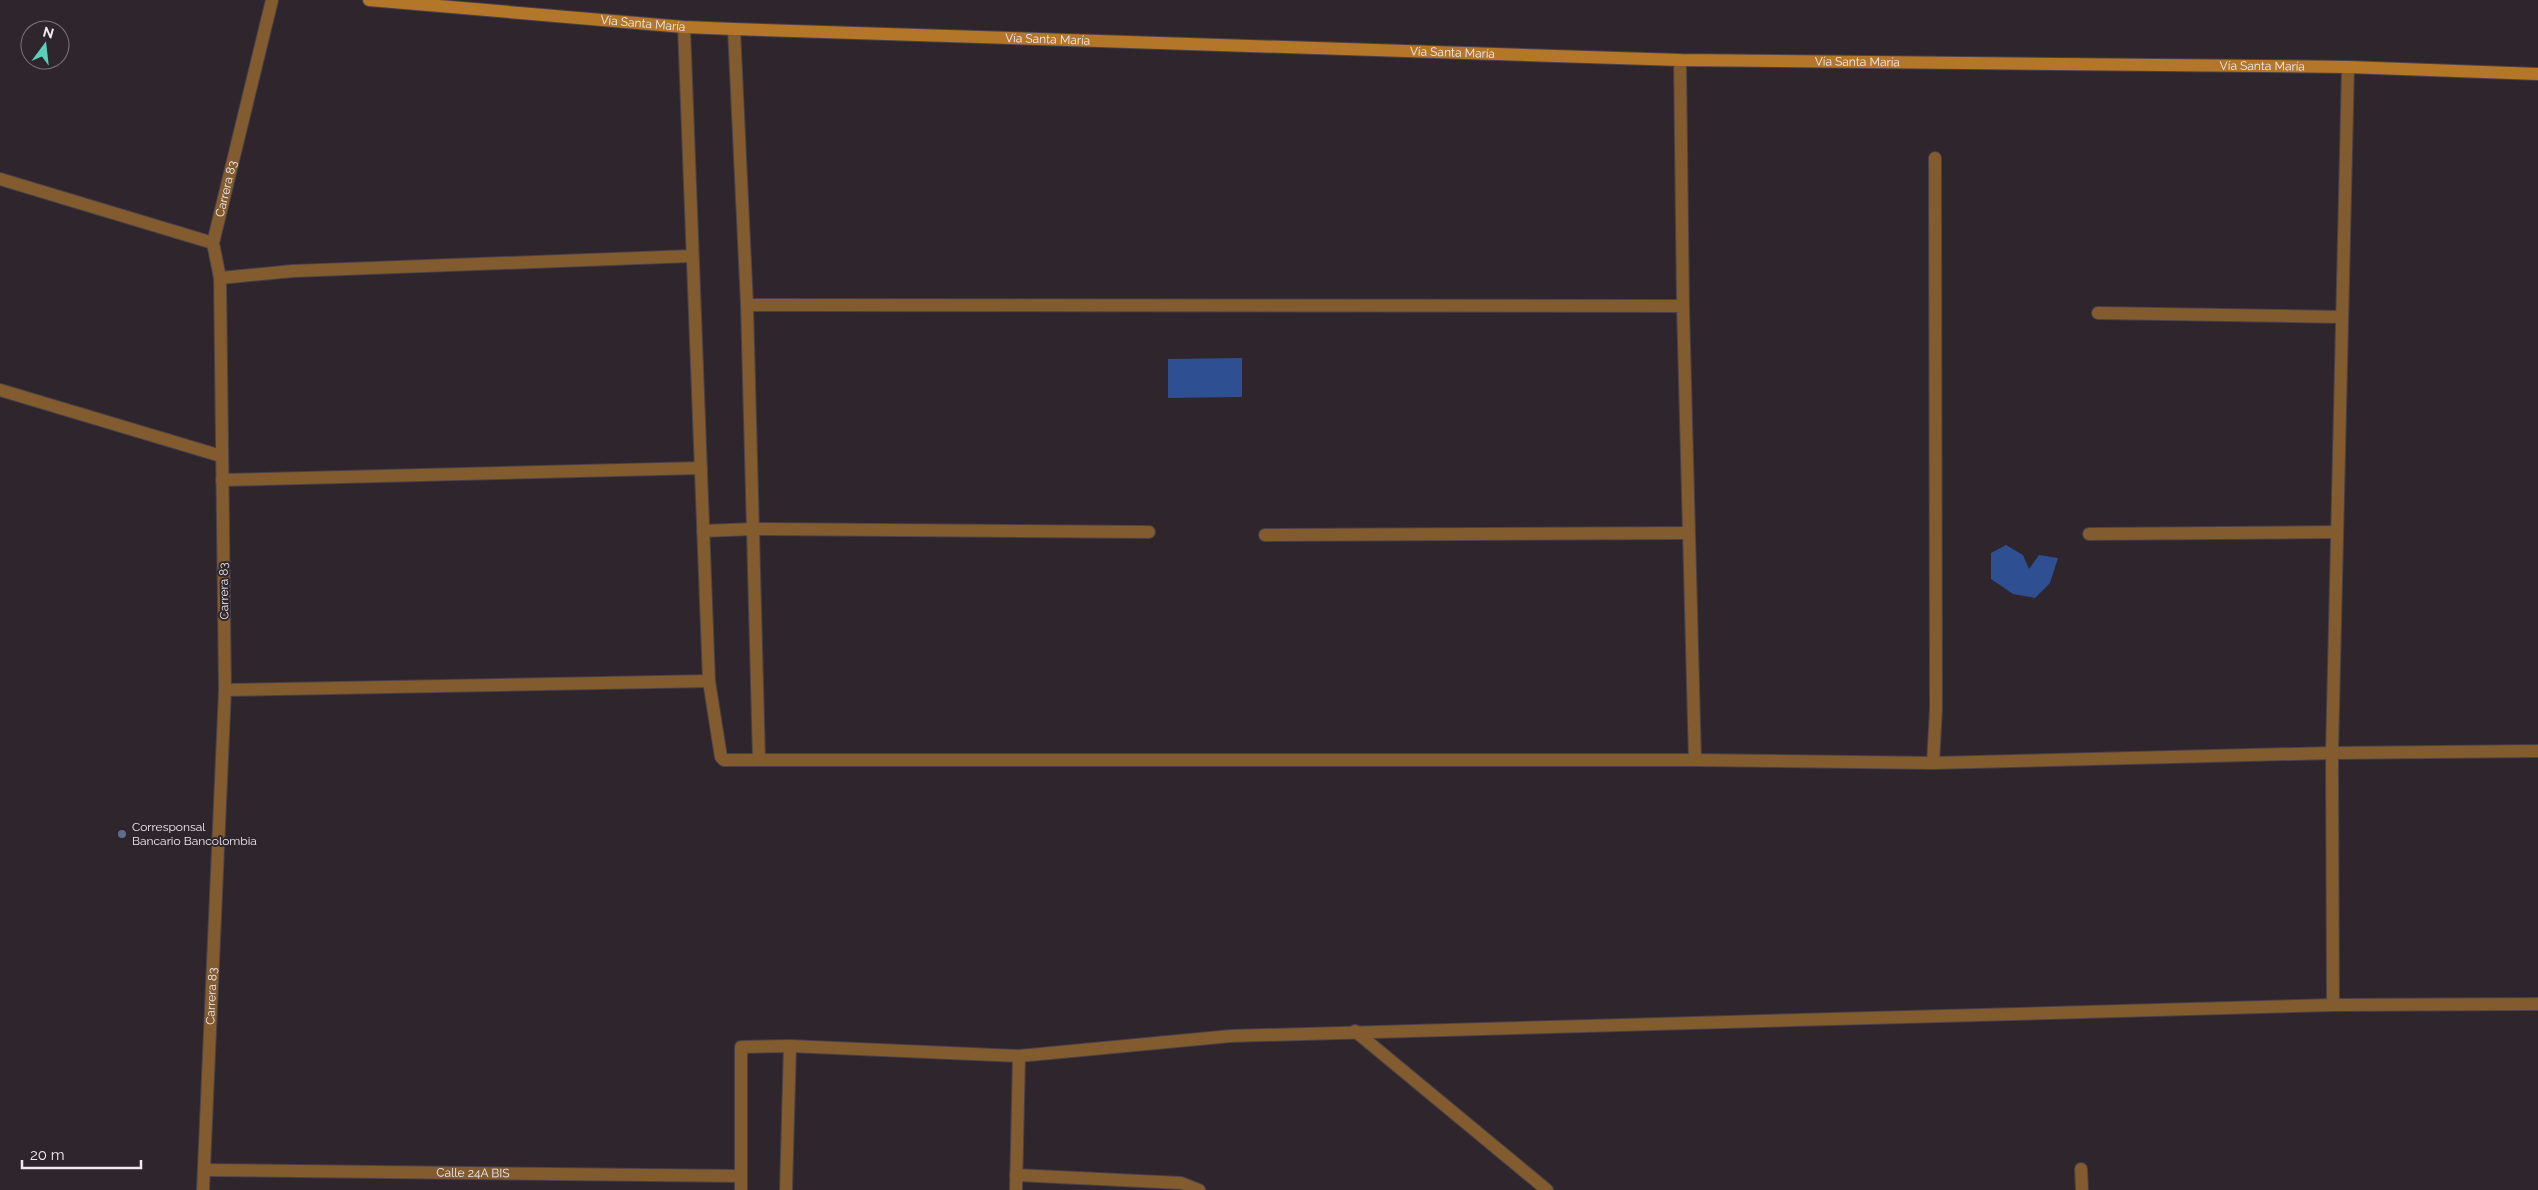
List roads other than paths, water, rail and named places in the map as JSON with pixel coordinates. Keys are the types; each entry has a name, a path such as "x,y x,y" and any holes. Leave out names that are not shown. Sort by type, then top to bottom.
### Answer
{"main road":[{"name":"Vía Santa María","path":"369,0 684,27 734,29 1680,60 2348,67 2538,74"}],"street":[{"name":"Carrera 83","path":"203,1190 225,690 220,278 213,243 272,0"},
{"path":"684,27 708,681 721,757 730,761 759,759 1695,760 1933,763 2332,753 2538,751"},
{"path":"734,29 746,305 759,759"},
{"path":"1680,60 1683,306 1695,760"},
{"path":"2333,1005 2332,753 2348,67"},
{"path":"1933,763 1936,709 1935,158"},
{"path":"0,179 213,243"},
{"path":"220,278 293,271 692,256"},
{"path":"746,305 1683,306"},
{"path":"2098,312 2342,317"},
{"path":"0,390 221,456"},
{"path":"222,480 701,468"},
{"path":"703,531 753,529 1150,532"},
{"path":"2089,534 2337,532"},
{"path":"1265,535 1689,533"},
{"path":"225,690 708,681"},
{"path":"740,1190 741,1047 790,1046 1018,1056 1231,1036 1355,1031 2333,1005 2538,1004"},
{"path":"1355,1031 1546,1190"},
{"path":"786,1190 790,1046"},
{"path":"1016,1190 1018,1056"},
{"path":"2081,1169 2082,1190"},
{"name":"Calle 24A BIS","path":"204,1170 741,1176"},
{"path":"1016,1175 1181,1183 1199,1190"}],"water":[{"path":"1242,358 1242,397 1168,398 1168,359"},
{"path":"2006,545 2023,555 2029,569 2039,555 2058,558 2050,583 2035,598 2013,594 1991,579 1991,553"}],"place":[{"name":"Corresponsal Bancario Bancolombia","path":"122,834"}]}
